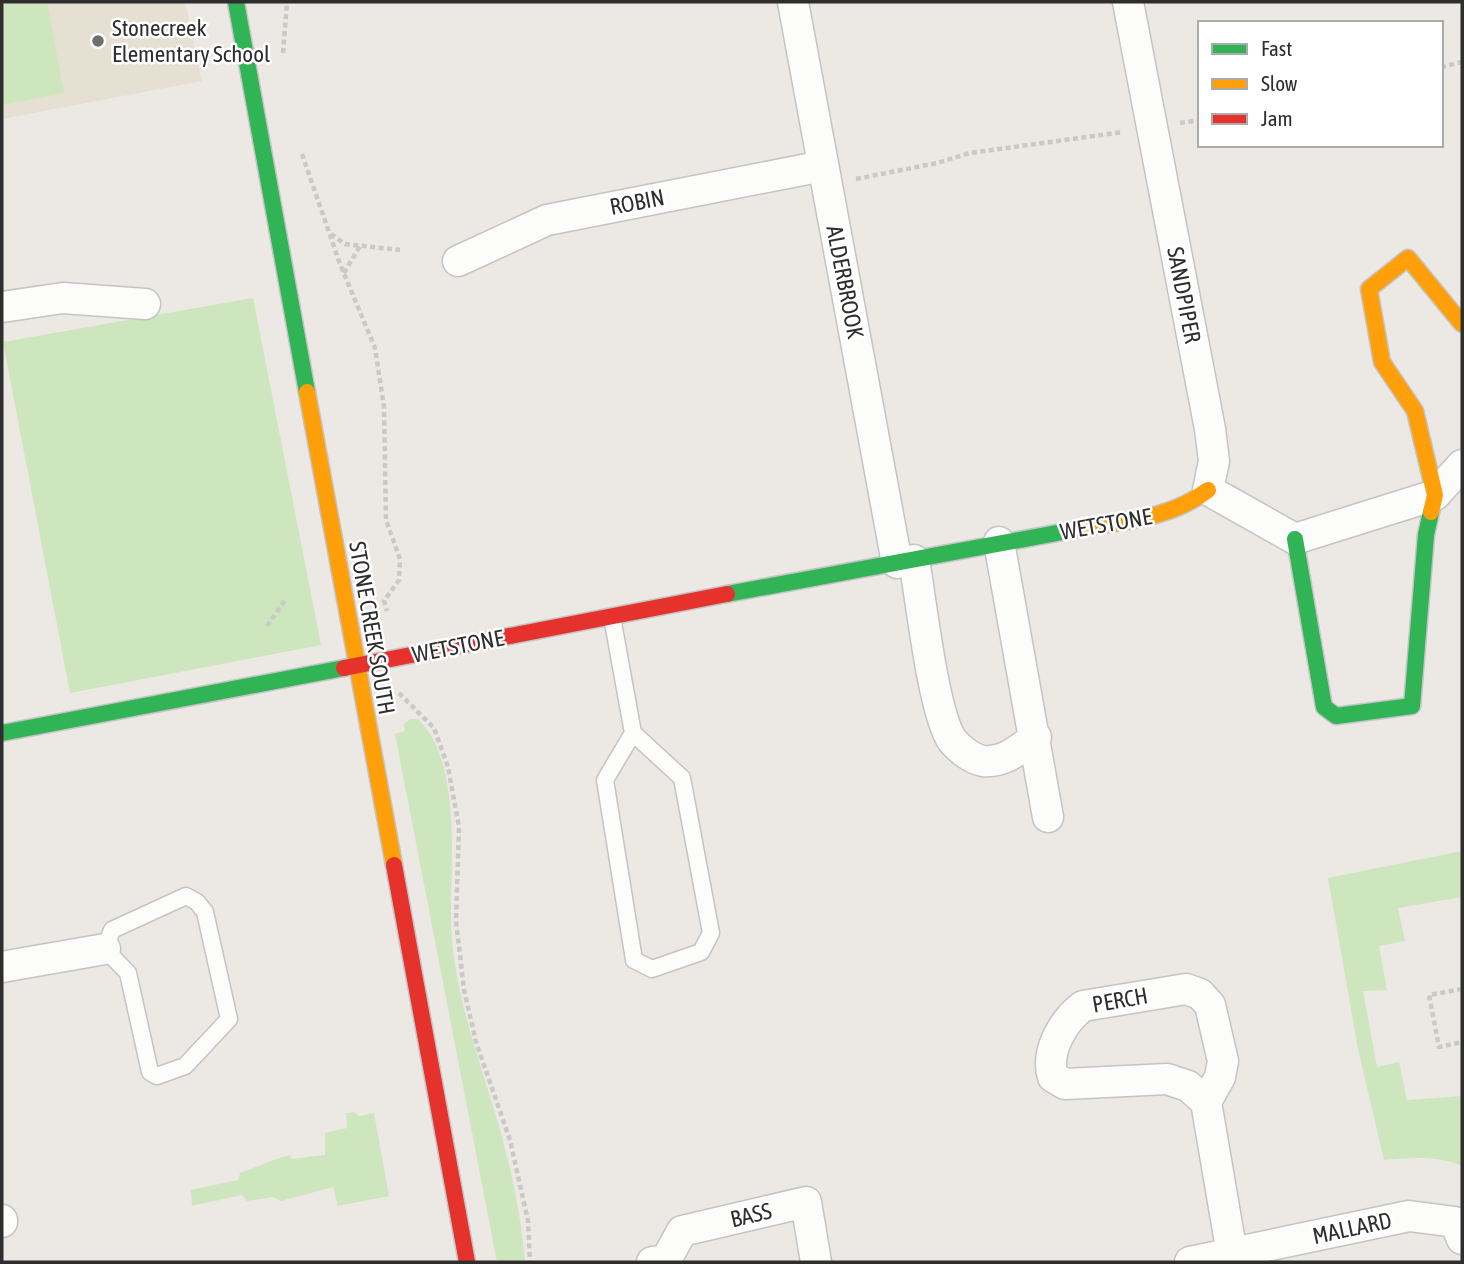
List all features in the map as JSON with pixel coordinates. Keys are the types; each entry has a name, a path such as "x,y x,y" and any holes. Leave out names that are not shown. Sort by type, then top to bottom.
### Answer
{"street":[{"name":"STONE CREEK SOUTH","path":"236,2 355,666 467,1262"},
{"name":"ALDERBROOK","path":"793,2 825,175 906,561"},
{"name":"SANDPIPER","path":"1128,2 1210,429 1214,461 1208,490"},
{"name":"ROBIN","path":"458,261 547,220 825,175"},
{"path":"1296,539 1324,707 1336,716 1412,706 1426,535 1434,495 1415,411 1382,362 1369,289 1408,258 1462,324"},
{"path":"2,307 63,298 145,304"},
{"path":"1208,490 1296,539 1434,495 1462,465"},
{"name":"WETSTONE","path":"2,733 999,542 1167,514 1189,504 1208,490"},
{"path":"999,542 1036,737 1048,817"},
{"path":"906,561 941,713 951,738 962,750 980,761 1009,757 1036,737"},
{"path":"2,967 105,949"},
{"name":"PERCH","path":"1186,989 1200,994 1210,1005 1223,1061 1220,1077 1206,1102 1188,1087 1167,1079 1065,1084 1053,1077 1049,1065 1062,1028 1071,1015 1083,1006 1186,989"},
{"path":"1206,1102 1233,1254"},
{"name":"BASS","path":"652,1262 666,1260 682,1231 806,1202 816,1262"},
{"name":"MALLARD","path":"1190,1262 1409,1216 1455,1222 1462,1239"}],"lane":[{"path":"612,617 633,733 682,778 711,933 701,952 652,969 634,960 605,780 633,733"},
{"path":"186,896 197,902 205,912 229,1019 185,1066 157,1076 150,1072 128,973 105,949 112,930 186,896"}],"path":[{"path":"282,66 287,2"},
{"path":"1443,67 1462,62"},
{"path":"825,175 937,163 970,153 1074,136 1152,129"},
{"path":"300,148 329,233 375,348 384,407 386,520 400,559 399,580 384,601 387,611"},
{"path":"329,233 345,244 400,250"},
{"path":"344,273 360,246"},
{"path":"267,626 286,599"},
{"path":"399,693 434,728 448,767 459,827 456,921 464,990 476,1042 510,1140 528,1221 530,1262"},
{"path":"1462,989 1429,995 1439,1046 1462,1042"}],"shaded area":[{"name":"Stonecreek Elementary School","path":"2,2 185,2 202,81 2,119"}],"green space":[{"path":"7,2 47,2 64,93 2,105 2,9"},
{"path":"253,298 321,645 70,693 3,342"},
{"path":"410,719 418,719 432,737 447,784 452,839 452,942 456,969 468,1022 508,1160 525,1262 497,1262 395,734 405,731 404,724"},
{"path":"1462,851 1462,897 1398,908 1405,941 1379,946 1387,990 1363,991 1377,1067 1399,1062 1407,1100 1462,1096 1462,1166 1433,1159 1384,1160 1358,1049 1328,878"},
{"path":"354,1112 359,1116 374,1113 389,1196 338,1206 333,1187 281,1201 273,1197 247,1201 242,1195 192,1206 191,1190 238,1180 240,1173 289,1155 292,1159 325,1155 325,1133 347,1128 346,1113"}],"traffic: fast":[{"path":"236,2 307,392"},
{"path":"1295,539 1324,707 1336,716 1412,706 1426,535 1431,512"},
{"path":"727,594 1089,527"},
{"path":"2,733 344,668"}],"traffic: slow":[{"path":"1431,512 1435,495 1415,411 1382,362 1369,289 1408,258 1462,324"},
{"path":"307,392 394,865"},
{"path":"1089,527 1166,512 1208,490"}],"traffic: jam":[{"path":"344,668 727,594"},
{"path":"394,865 467,1262"}],"place":[{"name":"Stonecreek Elementary School","path":"98,41"}]}
